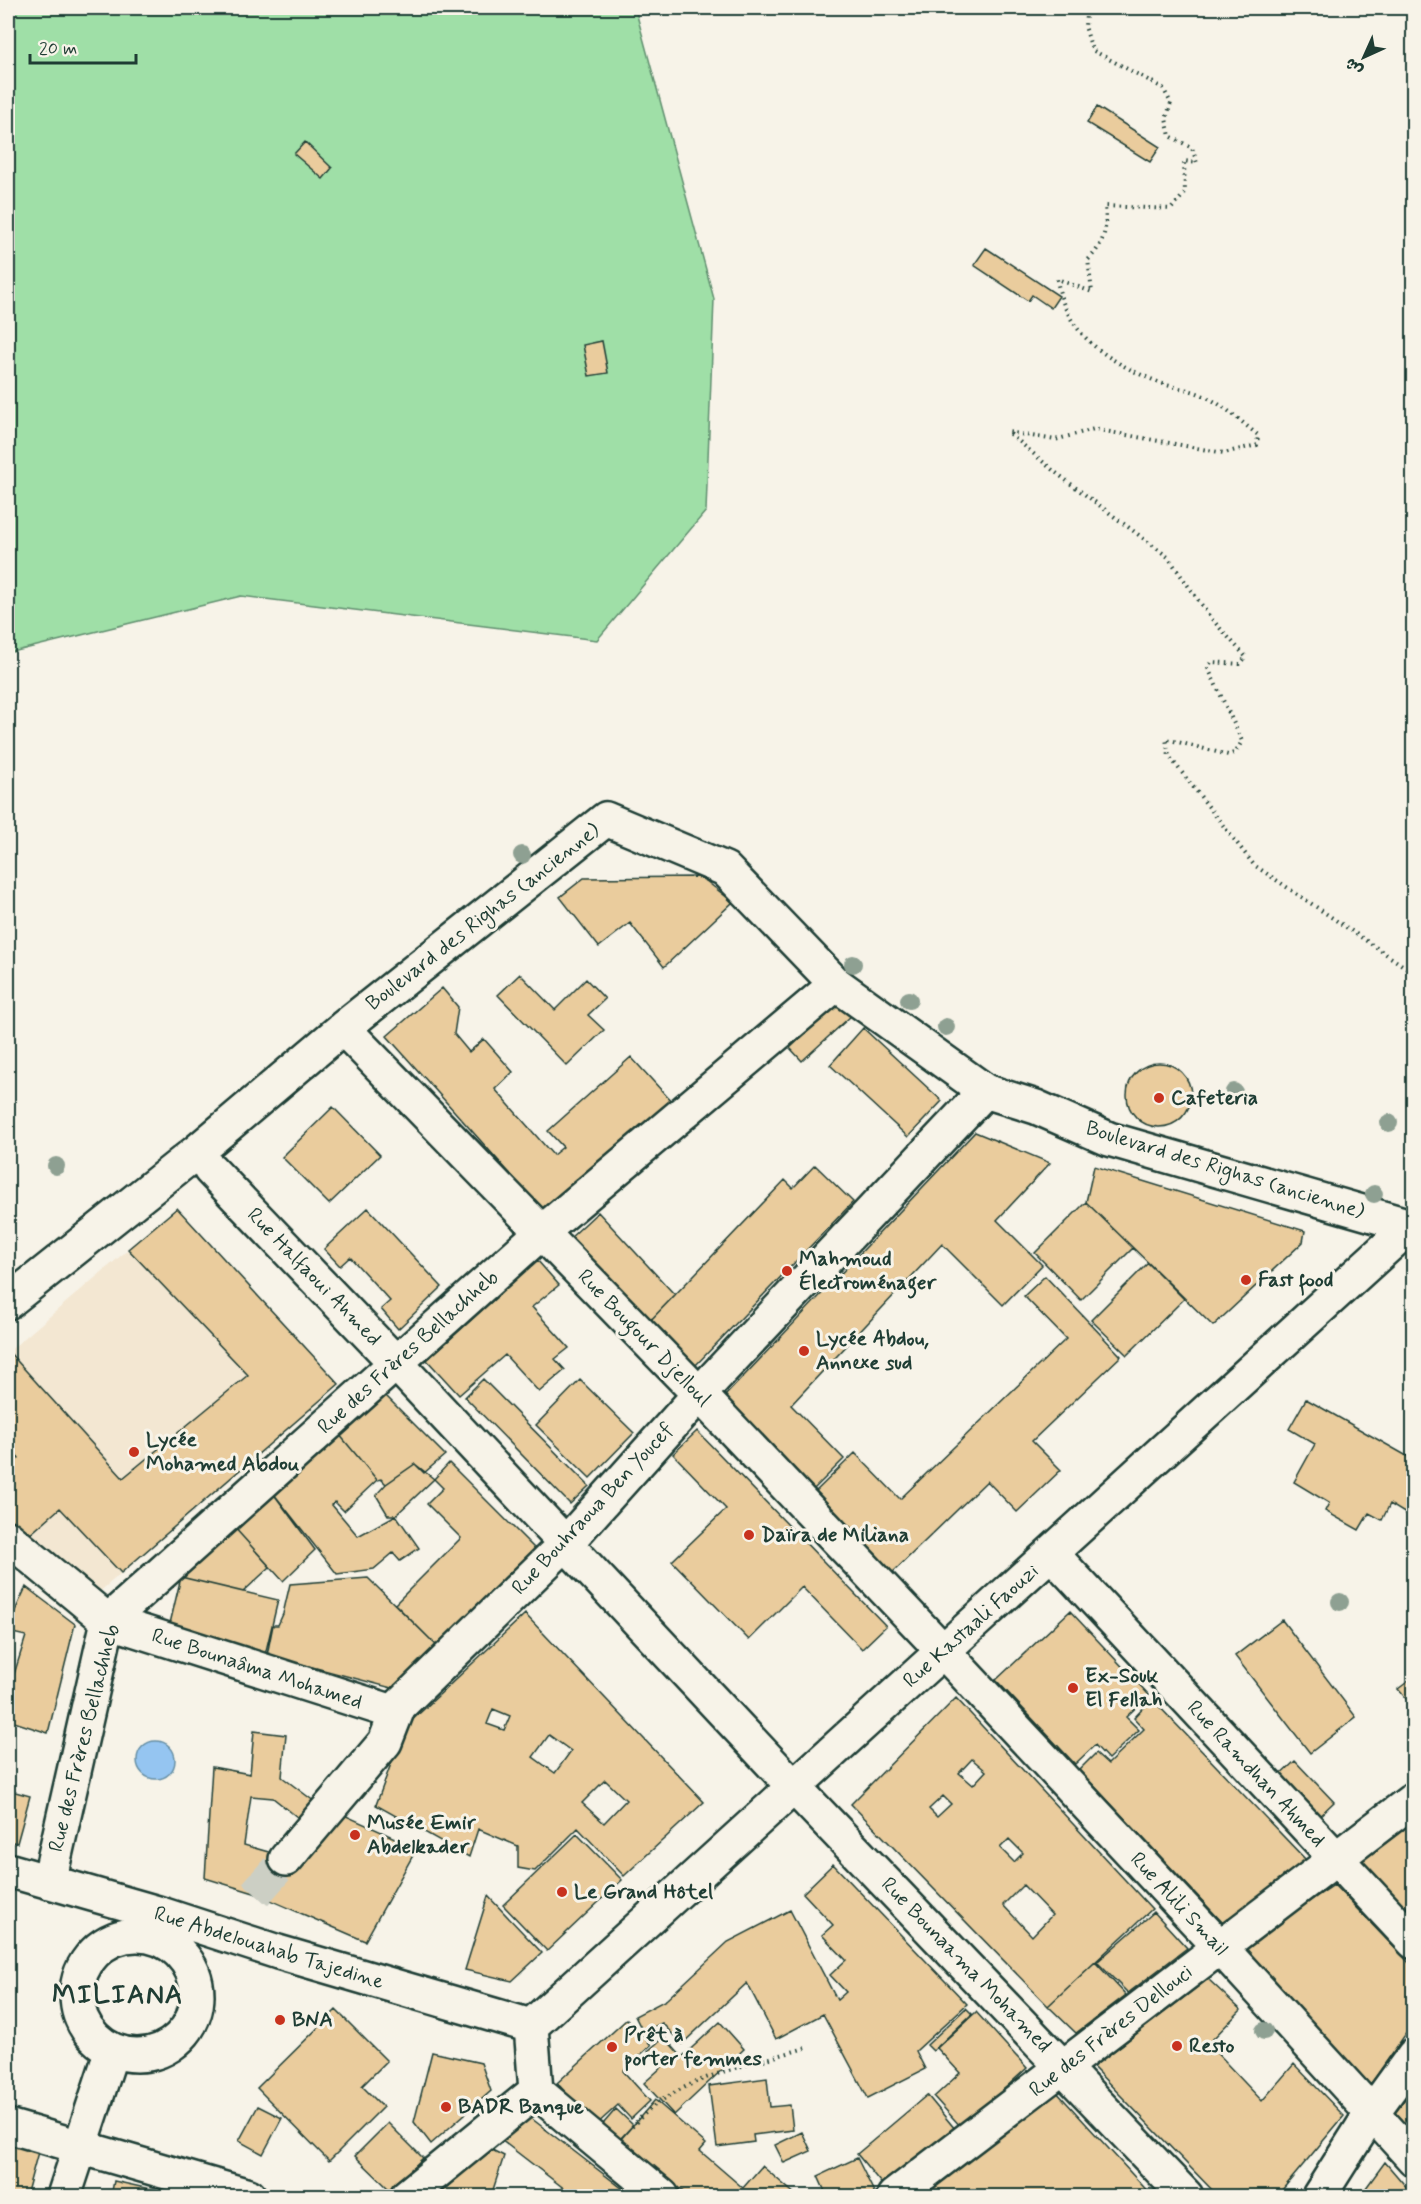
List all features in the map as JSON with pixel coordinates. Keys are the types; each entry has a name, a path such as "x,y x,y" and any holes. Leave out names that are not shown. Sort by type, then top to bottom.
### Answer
{"street":[{"name":"Boulevard des Righas (ancienne)","path":"8,1302 195,1153 343,1028 606,819 725,869 836,984 985,1091 1036,1107 1109,1139 1412,1226"},
{"name":"Rue des Frères Bellachheb","path":"49,1882 108,1621 542,1232 836,984"},
{"name":"Rue Bougour Djelloul","path":"343,1028 357,1045 700,1395 942,1651"},
{"name":"Rue Bouhraoua Ben Youcef","path":"396,1709 566,1543 700,1395 985,1091"},
{"name":"Rue Halfaoui Ahmed","path":"210,1168 794,1787"},
{"name":"Rue Kastaali Faouzi","path":"531,2026 1412,1226"},
{"name":"Rue Bounaâma Mohamed","path":"8,1538 108,1621 396,1709"},
{"name":"Rue Ramdhan Ahmed","path":"1051,1553 1413,1942"},
{"name":"Rue Alili Smail","path":"942,1651 1220,1947 1413,2159"},
{"path":"286,1859 385,1742 396,1709"},
{"name":"Rue Bounaama Mohamed","path":"794,1787 1186,2196"},
{"name":"Rue des Frères Dellouci","path":"894,2196 1413,1799"},
{"name":"Rue Abdelouahab Tajedine","path":"8,1870 49,1882 154,1924 278,1952 531,2026"},
{"path":"154,1924 169,1943 184,1956 195,1974 198,1994 195,2015 185,2033 170,2046 151,2054 131,2056 112,2050 93,2037 81,2018 76,1997 79,1975 90,1955 107,1941 154,1924"},
{"path":"531,2026 536,2091 662,2196"},
{"path":"64,2196 112,2050"},
{"path":"1319,2196 1371,2114 1413,2055"},
{"path":"407,2196 536,2091"},
{"path":"8,2126 249,2196"}],"path":[{"path":"1087,8 1090,11 1086,15 1085,26 1092,50 1163,88 1171,103 1166,119 1170,136 1192,148 1197,163 1184,161 1185,193 1172,209 1104,206 1107,229 1088,260 1092,292 1057,279 1064,309 1078,331 1096,348 1114,360 1160,383 1183,387 1219,404 1258,435 1257,446 1224,453 1095,429 1055,440 1008,432 1055,472 1168,557 1210,616 1246,657 1240,664 1211,662 1208,668 1242,741 1236,752 1228,755 1166,740 1169,756 1254,866 1413,973"},
{"path":"610,2153 651,2107 693,2083 805,2048"}],"shaded area":[{"name":"Lycée Mohamed Abdou","path":"177,1208 339,1384 97,1594 8,1521 8,1352"}],"green space":[{"path":"8,8 635,8 714,299 706,511 597,640 241,596 8,653"}],"water":[{"path":"156,1741 169,1747 175,1760 169,1773 156,1779 143,1773 137,1760 143,1747"}],"building":[{"path":"1097,107 1160,147 1150,162 1087,123"},
{"path":"305,142 332,168 323,179 294,154"},
{"path":"986,248 1059,296 1051,308 1032,295 1028,301 974,265"},
{"path":"602,341 608,373 589,376 583,345"},
{"path":"701,877 733,902 664,967 630,923 599,947 560,897 584,878"},
{"path":"520,974 555,1010 586,979 605,999 588,1015 604,1030 567,1066 498,995"},
{"path":"442,988 458,1007 454,1034 469,1052 484,1039 513,1072 495,1089 553,1155 563,1147 548,1131 631,1057 673,1103 547,1215 387,1036"},
{"path":"838,1003 851,1016 802,1061 790,1048"},
{"path":"863,1028 942,1101 908,1137 830,1065"},
{"name":"Cafeteria","path":"1153,1063 1165,1063 1182,1072 1189,1083 1191,1095 1189,1107 1182,1118 1165,1127 1153,1127 1141,1122 1132,1113 1127,1101 1127,1089 1132,1077 1141,1068"},
{"path":"333,1107 380,1155 329,1204 282,1157"},
{"name":"Lycée Abdou, Annexe sud","path":"975,1132 1050,1163 997,1220 1042,1265 1003,1305 942,1244 791,1405 844,1459 813,1490 724,1397"},
{"path":"815,1165 853,1202 694,1367 648,1323 785,1180 793,1188"},
{"path":"1094,1166 1305,1231 1303,1242 1213,1326 1086,1202"},
{"path":"1086,1202 1133,1248 1081,1300 1035,1253"},
{"path":"177,1208 339,1384 121,1573 60,1508 27,1537 8,1521 8,1468 19,1458 8,1445 8,1351 123,1478 248,1375 128,1249"},
{"path":"368,1208 442,1287 398,1329 381,1309 390,1301 350,1257 340,1266 324,1249"},
{"path":"598,1212 675,1295 648,1323 569,1239"},
{"path":"537,1260 559,1285 532,1307 569,1348 555,1359 565,1370 539,1392 505,1355 459,1395 427,1360"},
{"path":"1148,1263 1184,1299 1127,1355 1091,1320"},
{"path":"1045,1276 1121,1356 1032,1441 1061,1470 1017,1512 987,1481 889,1576 811,1496 855,1453 900,1499 1066,1339 1024,1296"},
{"path":"483,1379 589,1486 570,1504 465,1397"},
{"path":"580,1380 634,1433 590,1478 536,1425"},
{"path":"385,1395 445,1455 424,1473 415,1464 386,1484 381,1479 377,1480 339,1434"},
{"path":"1306,1399 1414,1460 1414,1501 1406,1514 1390,1504 1382,1520 1369,1513 1359,1530 1325,1511 1329,1503 1294,1482 1315,1444 1289,1429"},
{"name":"Daïra de Miliana","path":"697,1431 886,1626 862,1649 802,1587 749,1640 672,1561 726,1509 673,1454"},
{"path":"339,1434 377,1480 344,1511 335,1502 332,1505 358,1536 396,1515 419,1548 400,1561 393,1553 374,1569 337,1574 270,1489"},
{"path":"449,1463 536,1550 439,1648 395,1604 461,1538 427,1504 443,1488 434,1479"},
{"path":"415,1464 434,1479 396,1515 388,1515 376,1495 386,1484"},
{"path":"270,1489 315,1550 283,1581 233,1526"},
{"path":"233,1526 270,1567 243,1592 181,1577"},
{"path":"181,1577 278,1600 265,1655 168,1632"},
{"path":"368,1578 439,1648 399,1690 267,1655 273,1625 278,1625 283,1614 290,1584"},
{"path":"26,1587 75,1624 48,1733 8,1720 8,1686 10,1687 26,1636 8,1632 8,1626"},
{"name":"Ex-Souk El Fellah","path":"1070,1611 1149,1695 1126,1717 1139,1730 1108,1759 1095,1745 1075,1764 996,1680"},
{"path":"525,1614 704,1802 624,1876 578,1828 535,1871 518,1868 518,1846 478,1829 469,1857 376,1805 396,1750 388,1743","holes":["493,1709 510,1716 504,1730 487,1724","549,1735 571,1751 555,1773 533,1757","605,1780 626,1800 604,1823 582,1803"]},
{"path":"1282,1620 1356,1717 1310,1753 1235,1656"},
{"path":"1414,1677 1414,1708 1398,1689"},
{"path":"956,1698 1152,1909 1048,2006 851,1804","holes":["972,1759 986,1771 973,1785 959,1773","943,1796 951,1804 937,1817 929,1809","1009,1839 1023,1853 1014,1862 1000,1848","1023,1885 1052,1915 1032,1936 1003,1905"]},
{"path":"1152,1699 1306,1860 1224,1924 1079,1770 1096,1753 1108,1764 1144,1729 1134,1718"},
{"name":"Musée Emir Abdelkader","path":"254,1731 286,1735 282,1777 323,1808 306,1824 273,1798 251,1796 244,1845 279,1855 342,1814 417,1848 365,1941 254,1893 205,1878 212,1767 250,1774"},
{"path":"1295,1761 1334,1802 1312,1823 1273,1782"},
{"path":"8,1790 30,1796 17,1843 8,1841"},
{"path":"1414,1822 1414,1923 1361,1861"},
{"name":"Le Grand Hôtel","path":"577,1834 622,1880 547,1951 503,1905"},
{"path":"833,1864 967,2004 916,2051 925,2069 868,2098 823,2014 776,2039 747,1983 682,2044 662,2023 643,2032 635,2016 666,2000 728,1942 790,1910 837,2000 846,1992 830,1975 846,1960 822,1935 833,1925 803,1893"},
{"path":"1334,1885 1414,1968 1414,2022 1368,2088 1238,1949"},
{"path":"488,1896 542,1953 512,1981 465,1970"},
{"path":"1154,1912 1187,1948 1128,1993 1097,1962"},
{"path":"1095,1962 1126,1995 1076,2033 1048,2006"},
{"path":"1208,1979 1241,2010 1208,2044 1262,2101 1294,2064 1344,2116 1277,2196 1218,2196 1093,2067"},
{"path":"966,2008 972,2014 933,2051 927,2045"},
{"path":"336,2010 387,2061 362,2086 383,2107 329,2161 257,2088"},
{"path":"976,2012 1027,2068 962,2128 934,2097 960,2073 937,2048"},
{"path":"627,2019 651,2045 623,2071 650,2101 631,2119 618,2105 596,2125 557,2083"},
{"path":"720,2022 744,2049 674,2115 644,2083 662,2067 648,2051 664,2037 682,2057"},
{"name":"BADR Banque","path":"432,2052 481,2063 491,2091 431,2144 414,2122"},
{"path":"767,2078 770,2107 790,2105 793,2130 753,2135 754,2142 717,2147 709,2086"},
{"path":"1414,2087 1414,2132 1395,2112"},
{"path":"1054,2089 1152,2196 914,2196"},
{"path":"927,2095 955,2129 885,2188 857,2154"},
{"path":"655,2100 706,2144 700,2151 743,2188 762,2166 797,2196 688,2196 621,2139"},
{"path":"514,2105 632,2196 574,2196 492,2133"},
{"path":"258,2106 282,2118 263,2154 239,2141"},
{"path":"616,2109 633,2125 620,2139 603,2124"},
{"path":"388,2123 423,2158 390,2190 355,2156"},
{"path":"802,2132 811,2151 784,2163 775,2145"},
{"path":"8,2142 38,2152 26,2196 8,2196"},
{"path":"490,2149 504,2156 491,2196 437,2196"},
{"path":"857,2158 876,2196 827,2196 818,2176"},
{"path":"1385,2162 1414,2196 1360,2196"},
{"path":"114,2181 168,2193 167,2196 111,2196"}],"tunnel":[{"path":"255,1894 286,1859"}],"place":[{"name":"Cafeteria","path":"1159,1098"},
{"name":"Mahmoud Électroménager","path":"787,1271"},
{"name":"Fast food","path":"1246,1280"},
{"name":"Lycée Abdou, Annexe sud","path":"804,1351"},
{"name":"Lycée Mohamed Abdou","path":"134,1452"},
{"name":"Daïra de Miliana","path":"749,1535"},
{"name":"Ex-Souk El Fellah","path":"1073,1688"},
{"name":"Musée Emir Abdelkader","path":"355,1835"},
{"name":"Le Grand Hôtel","path":"562,1892"},
{"name":"BNA","path":"280,2020"},
{"name":"Resto","path":"1177,2046"},
{"name":"Prêt à porter femmes","path":"612,2047"},
{"name":"BADR Banque","path":"446,2107"}],"district":[{"name":"MILIANA","path":"118,1995"}]}
